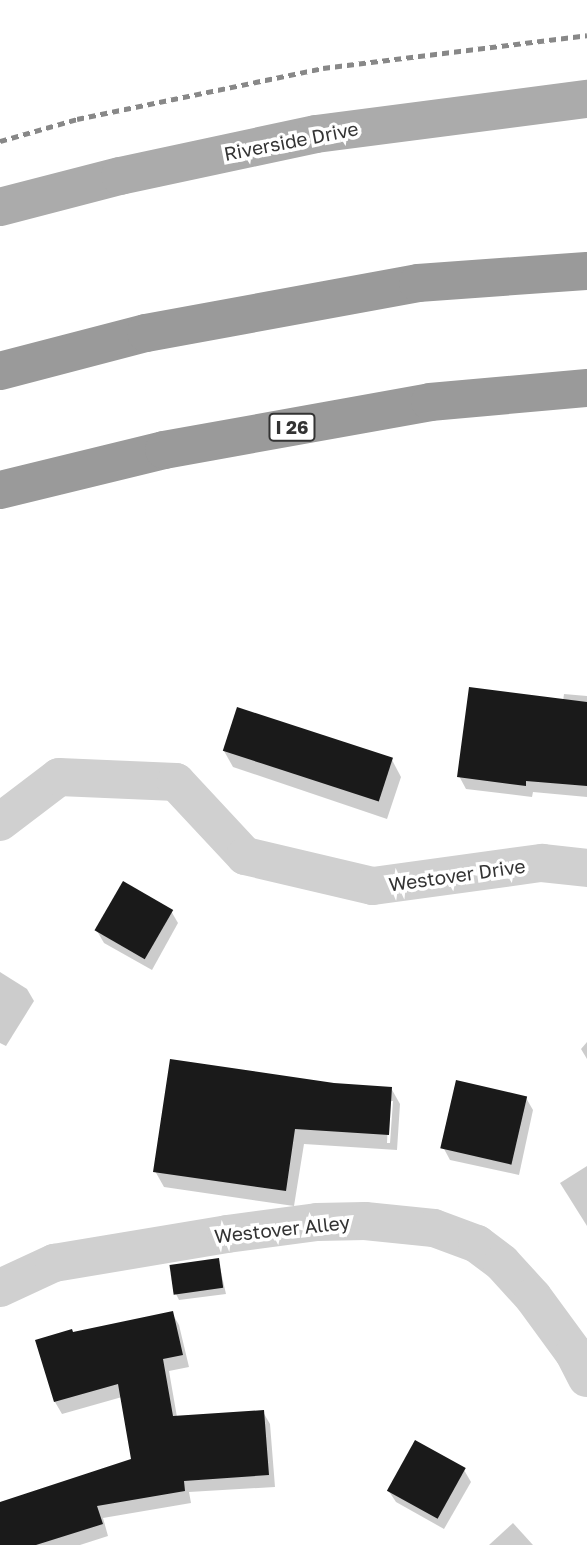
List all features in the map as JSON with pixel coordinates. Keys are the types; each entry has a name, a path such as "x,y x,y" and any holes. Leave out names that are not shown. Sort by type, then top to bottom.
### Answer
{"highway":[{"path":"0,371 146,333 418,283 587,271"},
{"name":"I 26","path":"0,490 164,450 430,402 587,388"}],"main road":[{"name":"Riverside Drive","path":"0,207 120,176 316,134 587,99"}],"street":[{"name":"Westover Drive","path":"0,822 59,778 176,782 245,856 373,886 542,863 587,868"},
{"name":"Westover Alley","path":"0,1288 54,1263 215,1236 317,1222 365,1221 434,1228 477,1244 502,1263 533,1297 574,1353 587,1378"}],"building":[{"path":"469,687 587,702 587,786 526,781 526,786 457,777"},
{"path":"237,707 393,758 379,801 223,751"},
{"path":"123,881 173,910 145,959 94,930"},
{"path":"170,1059 334,1083 392,1087 389,1135 295,1129 286,1191 153,1172"},
{"path":"456,1080 527,1096 511,1165 440,1148"},
{"path":"219,1258 223,1288 174,1295 169,1265"},
{"path":"173,1311 183,1355 163,1359 173,1416 264,1410 269,1475 184,1481 185,1491 97,1506 103,1524 36,1545 0,1545 0,1502 131,1459 118,1384 54,1402 35,1340 72,1329 73,1332"},
{"path":"415,1440 466,1468 438,1519 387,1491"}],"railway":[{"path":"0,141 77,119 323,68 587,35"}]}
